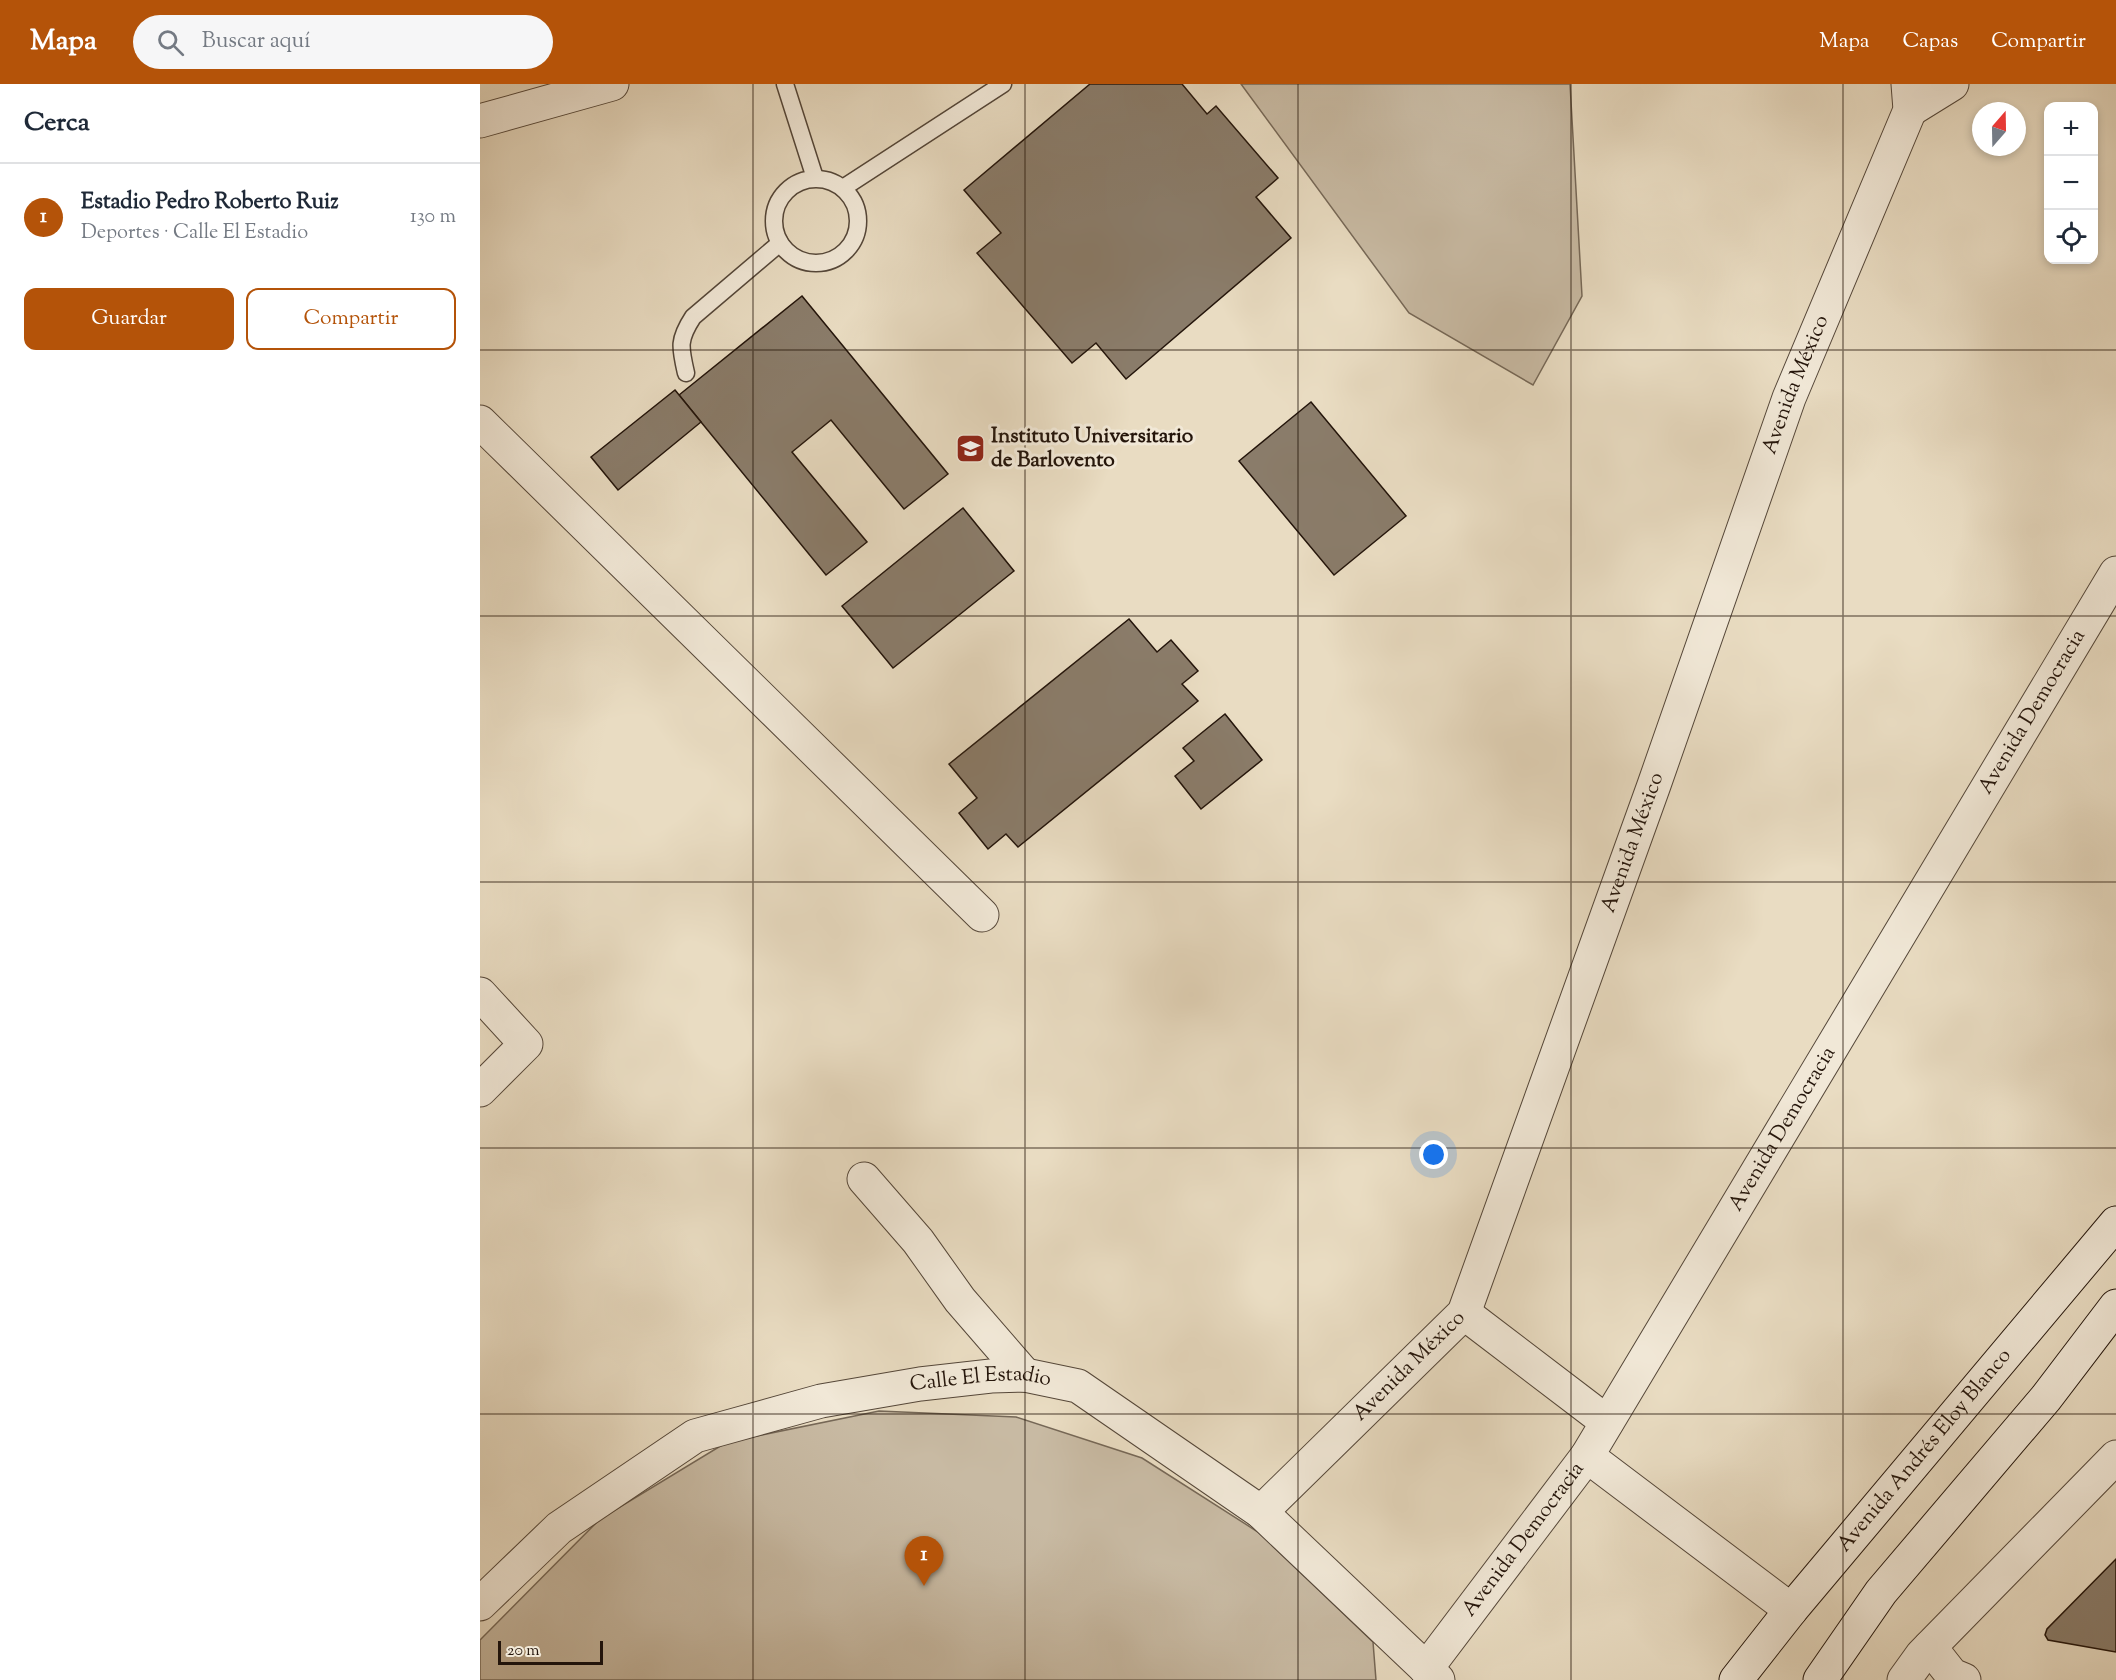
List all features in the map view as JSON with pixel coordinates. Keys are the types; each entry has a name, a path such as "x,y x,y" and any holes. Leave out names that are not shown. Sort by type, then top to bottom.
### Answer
{"street":[{"path":"480,121 612,84"},
{"path":"1909,97 1952,84"},
{"name":"Avenida México","path":"1261,1512 1464,1313 1654,785 1789,398 1909,97"},
{"path":"480,422 982,915"},
{"name":"Avenida Democracia","path":"1432,1675 1587,1456 2116,573"},
{"path":"480,994 526,1044 480,1090"},
{"path":"864,1179 918,1241 960,1300 1025,1375"},
{"name":"Avenida Andrés Eloy Blanco","path":"1736,1680 1791,1610 2116,1223"},
{"path":"1820,1680 1881,1592 2046,1398 2116,1306"},
{"path":"1464,1313 1607,1422"},
{"name":"Calle El Estadio","path":"480,1604 559,1528 695,1436 821,1401 920,1384 991,1376 1025,1375 1078,1386 1261,1512 1432,1675"},
{"path":"1587,1456 1791,1610"},
{"path":"1884,1680 1919,1661 2116,1457"},
{"path":"1919,1661 1964,1680"}],"lane":[{"path":"785,84 815,178"},
{"path":"843,188 1003,84"},
{"path":"815,178 830,181 843,188 852,200 857,213 858,227 853,241 844,252 832,260 818,263 803,261 790,254 780,243 775,229 774,215 778,201 788,189 801,181 815,178"},
{"path":"686,373 680,351 683,333 693,317 780,243"}],"shaded area":[{"path":"1241,84 1570,84 1582,296 1533,385 1409,313"},
{"path":"879,1411 1016,1417 1142,1458 1258,1532 1373,1642 1376,1680 480,1680 480,1640 600,1519 727,1442"}],"building":[{"path":"1090,84 1182,84 1207,114 1216,106 1278,178 1256,197 1291,238 1126,379 1096,343 1072,363 977,253 1001,233 964,190"},
{"path":"802,296 948,474 904,509 831,420 792,452 867,542 826,575 679,395"},
{"path":"675,390 701,422 618,490 591,457"},
{"path":"1311,402 1406,516 1334,575 1239,461"},
{"path":"963,508 1014,571 893,668 842,606"},
{"path":"1129,619 1157,652 1171,640 1198,671 1182,684 1198,701 1018,847 1006,834 988,849 959,813 977,798 949,764"},
{"path":"1225,714 1262,760 1201,809 1175,776 1194,761 1183,748"},
{"path":"2116,1559 2116,1652 2048,1640 2045,1635 2047,1629"}],"place":[{"name":"Instituto Universitario de Barlovento","path":"970,449"},
{"name":"Estadio Pedro Roberto Ruiz","path":"924,1586"}]}
